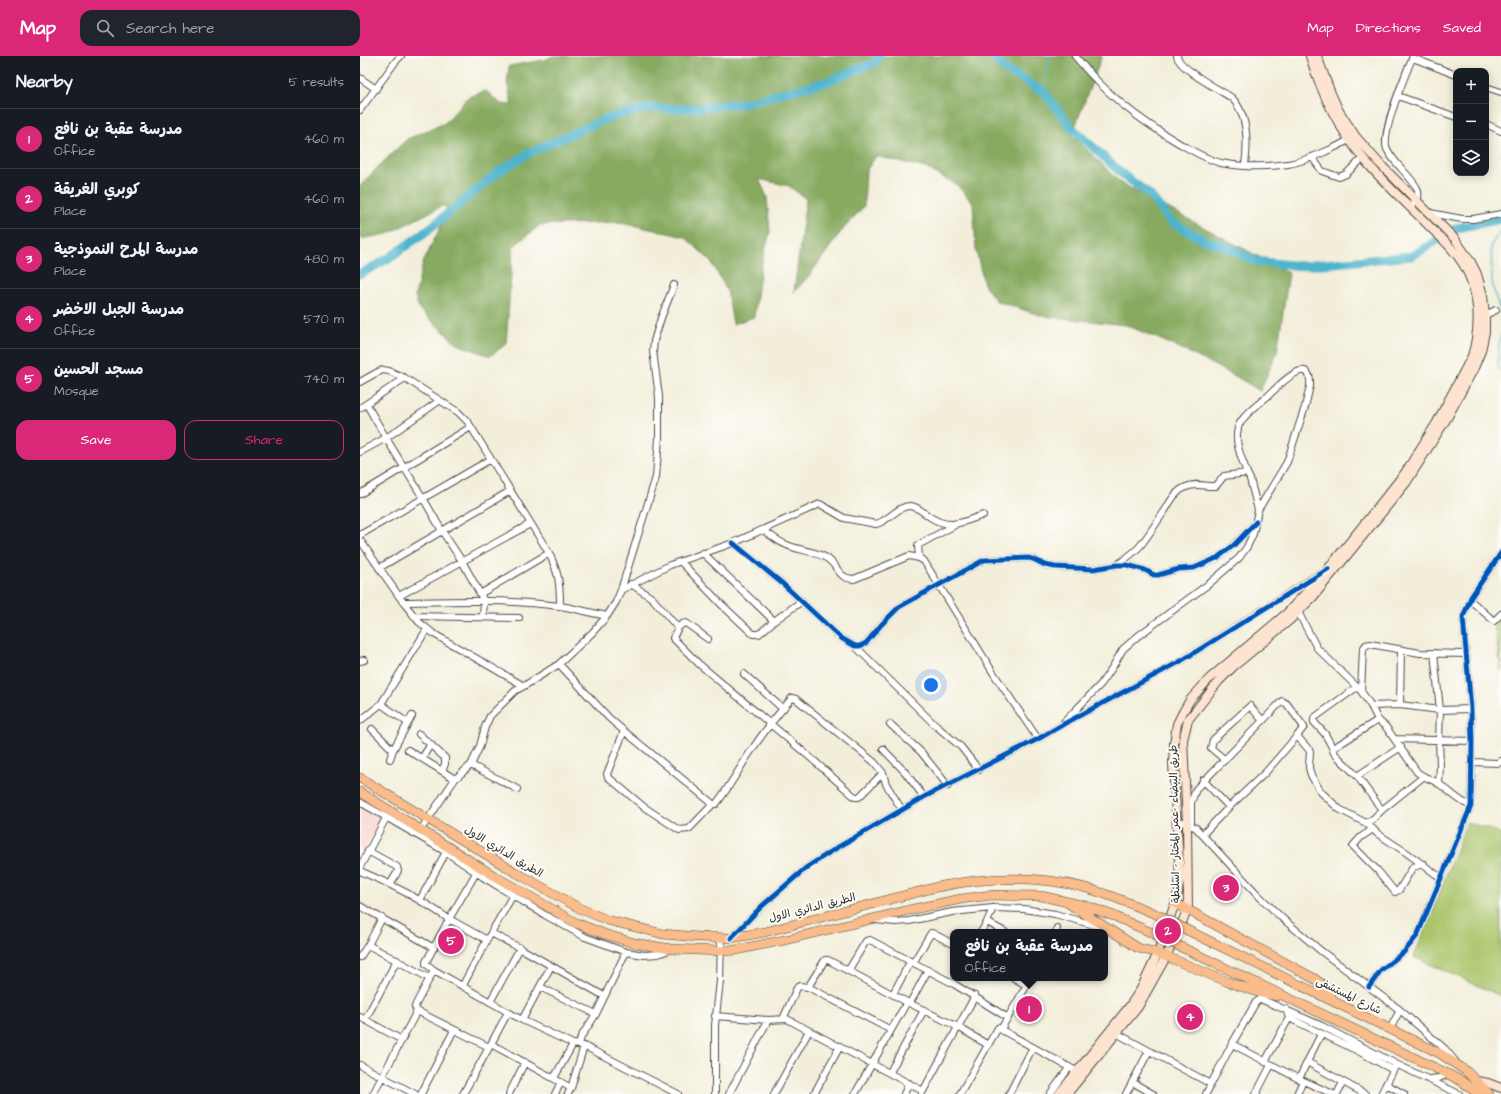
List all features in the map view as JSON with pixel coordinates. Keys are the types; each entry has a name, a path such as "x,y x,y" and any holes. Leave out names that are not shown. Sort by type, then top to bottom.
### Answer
{"main road":[{"name":"طريق البيضاء -عمر المختار - اسلنطة","path":"1310,56 1326,100 1353,138 1379,164 1414,205 1428,213 1437,227"},
{"name":"طريق البيضاء -عمر المختار - اسلنطة","path":"1059,1094 1129,1007 1162,955 1188,909 1189,823 1183,740 1188,720 1219,681 1233,667 1268,639 1324,586 1399,487 1465,386 1481,351 1485,332 1483,295 1477,274 1471,262 1437,227 1363,158 1339,111 1317,56"},
{"name":"طريق البيضاء -عمر المختار - اسلنطة","path":"1439,426 1472,356 1478,330 1478,315 1473,288 1463,264 1451,242"},
{"name":"طريق البيضاء -عمر المختار - اسلنطة","path":"1069,1093 1073,1075 1116,1034 1138,1007 1162,955 1178,892 1180,878 1176,821 1174,743 1177,724 1183,712 1190,700 1210,678 1288,613 1399,487"},
{"name":"الطريق الدائري الاول","path":"361,782 427,818 538,885 581,908 615,922 663,934 731,938 765,932 937,887 964,881 991,879 1030,879 1085,888 1122,900 1158,915 1189,931"},
{"path":"360,792 420,830 576,923 634,943 671,950 721,952 785,940 868,919 961,899 992,894 1041,896 1086,906 1150,932 1181,948 1360,1031 1448,1074 1475,1093"},
{"path":"531,897 538,885"},
{"path":"1065,901 1075,909 1138,948 1162,955 1258,992 1296,1001"},
{"path":"1175,903 1315,979 1324,985 1329,991 1333,1000"},
{"path":"611,936 615,922"},
{"name":"شارع المستشفى","path":"1189,931 1441,1054 1457,1064 1477,1081 1489,1094"},
{"path":"1360,1031 1366,1017"},
{"path":"1477,1081 1501,1088"}],"street":[{"path":"360,110 399,58 390,56"},
{"path":"1075,56 1116,100 1167,136 1208,158 1221,163 1258,166 1288,164 1312,157 1353,138"},
{"path":"1177,56 1177,60 1184,68 1232,98 1238,105 1242,112 1248,146 1245,165"},
{"path":"1414,205 1419,196 1417,188 1391,156 1385,142 1390,120 1413,57 1453,74"},
{"path":"360,78 376,89"},
{"path":"1489,88 1501,92"},
{"path":"1398,96 1453,116"},
{"path":"1489,125 1501,131"},
{"path":"1312,157 1322,171 1339,177 1346,174 1363,158"},
{"path":"1428,213 1462,220 1473,220 1501,214"},
{"path":"420,830 455,779 471,765 480,746 485,727 490,716 515,691 559,664 592,633 607,616 616,602 656,477 659,438 659,398 653,351 654,341 661,318 674,285"},
{"path":"1485,314 1496,310"},
{"path":"360,382 383,370 389,371 405,378 458,412 468,422 549,553 557,569 560,583 560,606"},
{"path":"1062,725 1102,684 1123,649 1138,636 1210,583 1240,558 1256,522 1258,510 1287,462 1292,448 1310,386 1311,379 1309,374 1304,371 1298,371 1288,377 1246,416 1239,425 1236,439 1250,479 1258,510"},
{"path":"360,408 405,378"},
{"path":"360,452 386,438 439,401"},
{"path":"367,404 404,468 424,498 442,531 462,561 484,601 483,618"},
{"path":"360,494 471,427"},
{"path":"360,535 490,459"},
{"path":"1116,565 1133,553 1141,545 1172,499 1184,487 1193,484 1216,486 1224,476 1247,472"},
{"path":"379,568 510,491"},
{"path":"621,590 670,565 732,543 820,504 844,518 876,524 880,524 900,509 911,506 941,523 948,525 983,515"},
{"path":"855,646 860,646 866,643 899,607 984,560 1028,558 1050,566 1093,569 1116,565 1127,565 1145,570 1158,576 1178,569 1194,568 1217,558 1234,545 1256,522"},
{"path":"919,558 918,545 959,523"},
{"path":"399,596 530,524"},
{"path":"763,530 788,546 828,559 840,574 849,579 854,579 909,556 924,560 994,674 1038,739"},
{"path":"360,540 403,602 414,616 428,629 524,686"},
{"path":"732,543 802,601 841,638 855,646 934,724 960,747 979,770"},
{"path":"480,594 549,553"},
{"path":"703,553 774,621"},
{"path":"1369,987 1381,970 1404,952 1417,936 1471,806 1471,709 1463,617 1470,600 1501,553"},
{"path":"681,562 721,604 753,634 759,634 802,601"},
{"path":"731,938 762,906 807,867 924,797 1038,739 1181,661 1328,569"},
{"path":"631,584 652,598 678,628"},
{"path":"1470,600 1494,621 1501,614"},
{"path":"403,602 524,602 560,606 607,616"},
{"path":"1298,612 1317,648 1359,689 1371,706 1378,720 1386,727 1401,747 1416,772 1439,784 1458,799 1471,806"},
{"path":"414,616 519,618"},
{"path":"708,639 686,623 682,623 673,638 699,664 855,797 859,797 883,773"},
{"path":"360,721 381,704 428,629"},
{"path":"1359,689 1363,649 1366,645 1370,644 1420,653 1466,654"},
{"path":"1400,705 1401,650"},
{"path":"1434,653 1440,710 1439,784"},
{"path":"559,664 609,718 713,804"},
{"path":"744,674 782,709"},
{"path":"1359,689 1314,718 1314,722 1325,734 1334,753 1357,776 1382,810"},
{"path":"624,731 607,774 608,777 644,807 679,830 689,829 713,804 716,804 748,756 782,709 792,698 796,699 874,762 883,773 886,784 902,810"},
{"path":"1189,823 1192,797 1196,789 1280,702 1284,702 1304,727 1265,773 1203,834"},
{"path":"381,704 408,723"},
{"path":"1371,706 1400,705 1440,710 1471,709"},
{"path":"1225,760 1211,748 1214,740 1250,706 1263,721"},
{"path":"390,759 393,750 412,716"},
{"path":"1332,747 1335,747 1378,720"},
{"path":"890,724 921,752 948,786"},
{"path":"372,729 393,750"},
{"path":"419,734 445,758 445,764 442,771"},
{"path":"1297,736 1310,751 1310,772 1321,792 1339,809 1366,823 1442,878"},
{"path":"1395,739 1472,741"},
{"path":"422,758 431,744"},
{"path":"1357,776 1401,747"},
{"path":"882,749 905,772 924,797"},
{"path":"408,750 455,779"},
{"path":"1472,762 1499,763 1501,761"},
{"path":"471,765 517,790"},
{"path":"1366,823 1373,819 1423,777"},
{"path":"1204,780 1229,807"},
{"path":"360,802 446,852 476,873 545,915 585,936 626,952 644,955 658,954 671,950"},
{"path":"360,867 386,818"},
{"path":"1176,821 1189,823 1203,834 1259,896 1283,919 1321,951 1400,1010 1445,1049 1457,1064"},
{"path":"1373,829 1361,837 1353,846 1378,871 1395,892 1399,890 1413,867 1424,864"},
{"path":"368,851 397,867 398,871 391,883"},
{"path":"420,900 446,852"},
{"path":"360,870 391,883 449,919 487,940"},
{"path":"476,873 449,919 426,964 522,1020 578,1045 678,1094"},
{"path":"463,985 513,895"},
{"path":"360,906 434,948"},
{"path":"868,919 895,922 909,921 952,912 993,908 1024,909 1055,914 1107,928"},
{"path":"982,929 993,908"},
{"path":"360,957 382,918"},
{"path":"986,922 999,929"},
{"path":"491,933 604,996"},
{"path":"893,994 931,933 950,942"},
{"path":"715,1094 715,1016 720,981 721,938"},
{"path":"848,971 868,940 912,963 950,979"},
{"path":"368,945 429,978"},
{"path":"490,1002 520,948"},
{"path":"570,1091 578,1045 581,1037 596,1014 626,952"},
{"path":"397,960 362,1019 402,1040"},
{"path":"808,987 824,960 831,961 909,1003 958,1027 988,1045"},
{"path":"522,1020 551,966"},
{"path":"373,1094 417,1011 415,1007 416,1004 434,970"},
{"path":"855,1094 891,1030 928,970"},
{"path":"956,981 975,996 1008,1018"},
{"path":"1019,981 1026,985"},
{"path":"960,1094 997,1029 1001,1029 1029,981"},
{"path":"783,1019 797,988 800,986 808,987 891,1030"},
{"path":"540,987 596,1014"},
{"path":"715,1016 768,1020 787,1019 890,1072 923,1092 975,996"},
{"path":"1206,1094 1232,1044 1256,1002 1259,1000 1286,1009 1322,1026 1395,1067"},
{"path":"1256,1094 1289,1018 1286,1009"},
{"path":"890,1072 924,1010"},
{"path":"1390,1029 1400,1010"},
{"path":"417,1011 454,1030 525,1062 562,1082 570,1091"},
{"path":"463,1094 508,1012"},
{"path":"1289,1018 1360,1052 1395,1067 1430,1079 1459,1094"},
{"path":"729,1094 768,1020"},
{"path":"1001,1029 1033,1047 1073,1075 1050,1094"},
{"path":"421,1094 454,1030"},
{"path":"774,1094 809,1031"},
{"path":"1116,1034 1211,1084"},
{"path":"1297,1094 1307,1062 1321,1034"},
{"path":"1232,1044 1268,1064 1333,1094"},
{"path":"554,1078 578,1045"},
{"path":"814,1094 840,1046"},
{"path":"1009,1094 1033,1047"},
{"path":"1126,1094 1149,1051"},
{"path":"509,1094 525,1062"},
{"path":"1307,1062 1365,1094"},
{"path":"360,1065 415,1094"},
{"path":"1381,1094 1395,1067"},
{"path":"1430,1079 1439,1078 1448,1074"},
{"path":"555,1094 562,1082"},
{"path":"1132,1082 1154,1094"},
{"path":"1337,1094 1344,1082"},
{"path":"904,1094 909,1083"},
{"path":"1386,1084 1404,1094"}],"shaded area":[{"path":"360,805 382,818 360,856"}],"green space":[{"path":"553,56 1102,56 1072,135 1121,183 1289,273 1277,352 1260,391 1237,377 1178,347 1126,325 1043,316 996,301 984,284 976,250 973,203 957,185 926,168 876,156 866,171 864,206 840,233 809,276 794,292 806,199 789,186 759,179 767,197 770,232 761,267 754,317 733,324 727,291 711,261 685,237 619,222 540,225 513,247 506,344 490,356 457,344 419,309 415,296 423,263 448,211 444,205 387,234 360,239 360,186 407,139 445,123 468,97 486,91 501,104 512,105 507,83 509,66 544,60"},
{"path":"1501,616 1501,671 1494,623"},
{"path":"1467,822 1501,833 1501,996 1414,957"}],"waterway":[{"path":"360,274 389,258 424,233 497,173 529,153 605,119 648,108 689,109 743,103 826,82 874,63 879,56"},
{"path":"992,56 1004,69 1044,92 1070,126 1121,173 1150,195 1171,222 1204,240 1228,247 1254,261 1301,266 1412,256 1457,228 1501,219"},
{"path":"1044,92 1050,56"},
{"path":"1501,230 1491,245 1493,284 1495,296 1501,312"},
{"path":"1501,333 1498,368 1501,370"}],"cycle path":[{"path":"733,543 783,584 841,638 855,646 860,646 866,643 899,607 984,560 1029,558 1045,565 1055,567 1093,569 1127,565 1145,570 1154,575 1158,575 1179,569 1194,568 1217,558 1234,545 1256,522"},
{"path":"1369,987 1381,970 1404,952 1417,936 1471,806 1471,709 1463,617 1471,597 1501,553"},
{"path":"731,938 762,906 807,867 835,849 924,797 1038,739 1181,661 1328,569"}],"place":[{"name":"مدرسة المرح النموذجية","path":"1226,888"},
{"name":"كوبري الغريقة","path":"1168,931"},
{"name":"مسجد الحسين","path":"451,941"},
{"name":"مدرسة عقبة بن نافع","path":"1029,1009"},
{"name":"مدرسة الجبل الاخضر","path":"1190,1017"}]}
